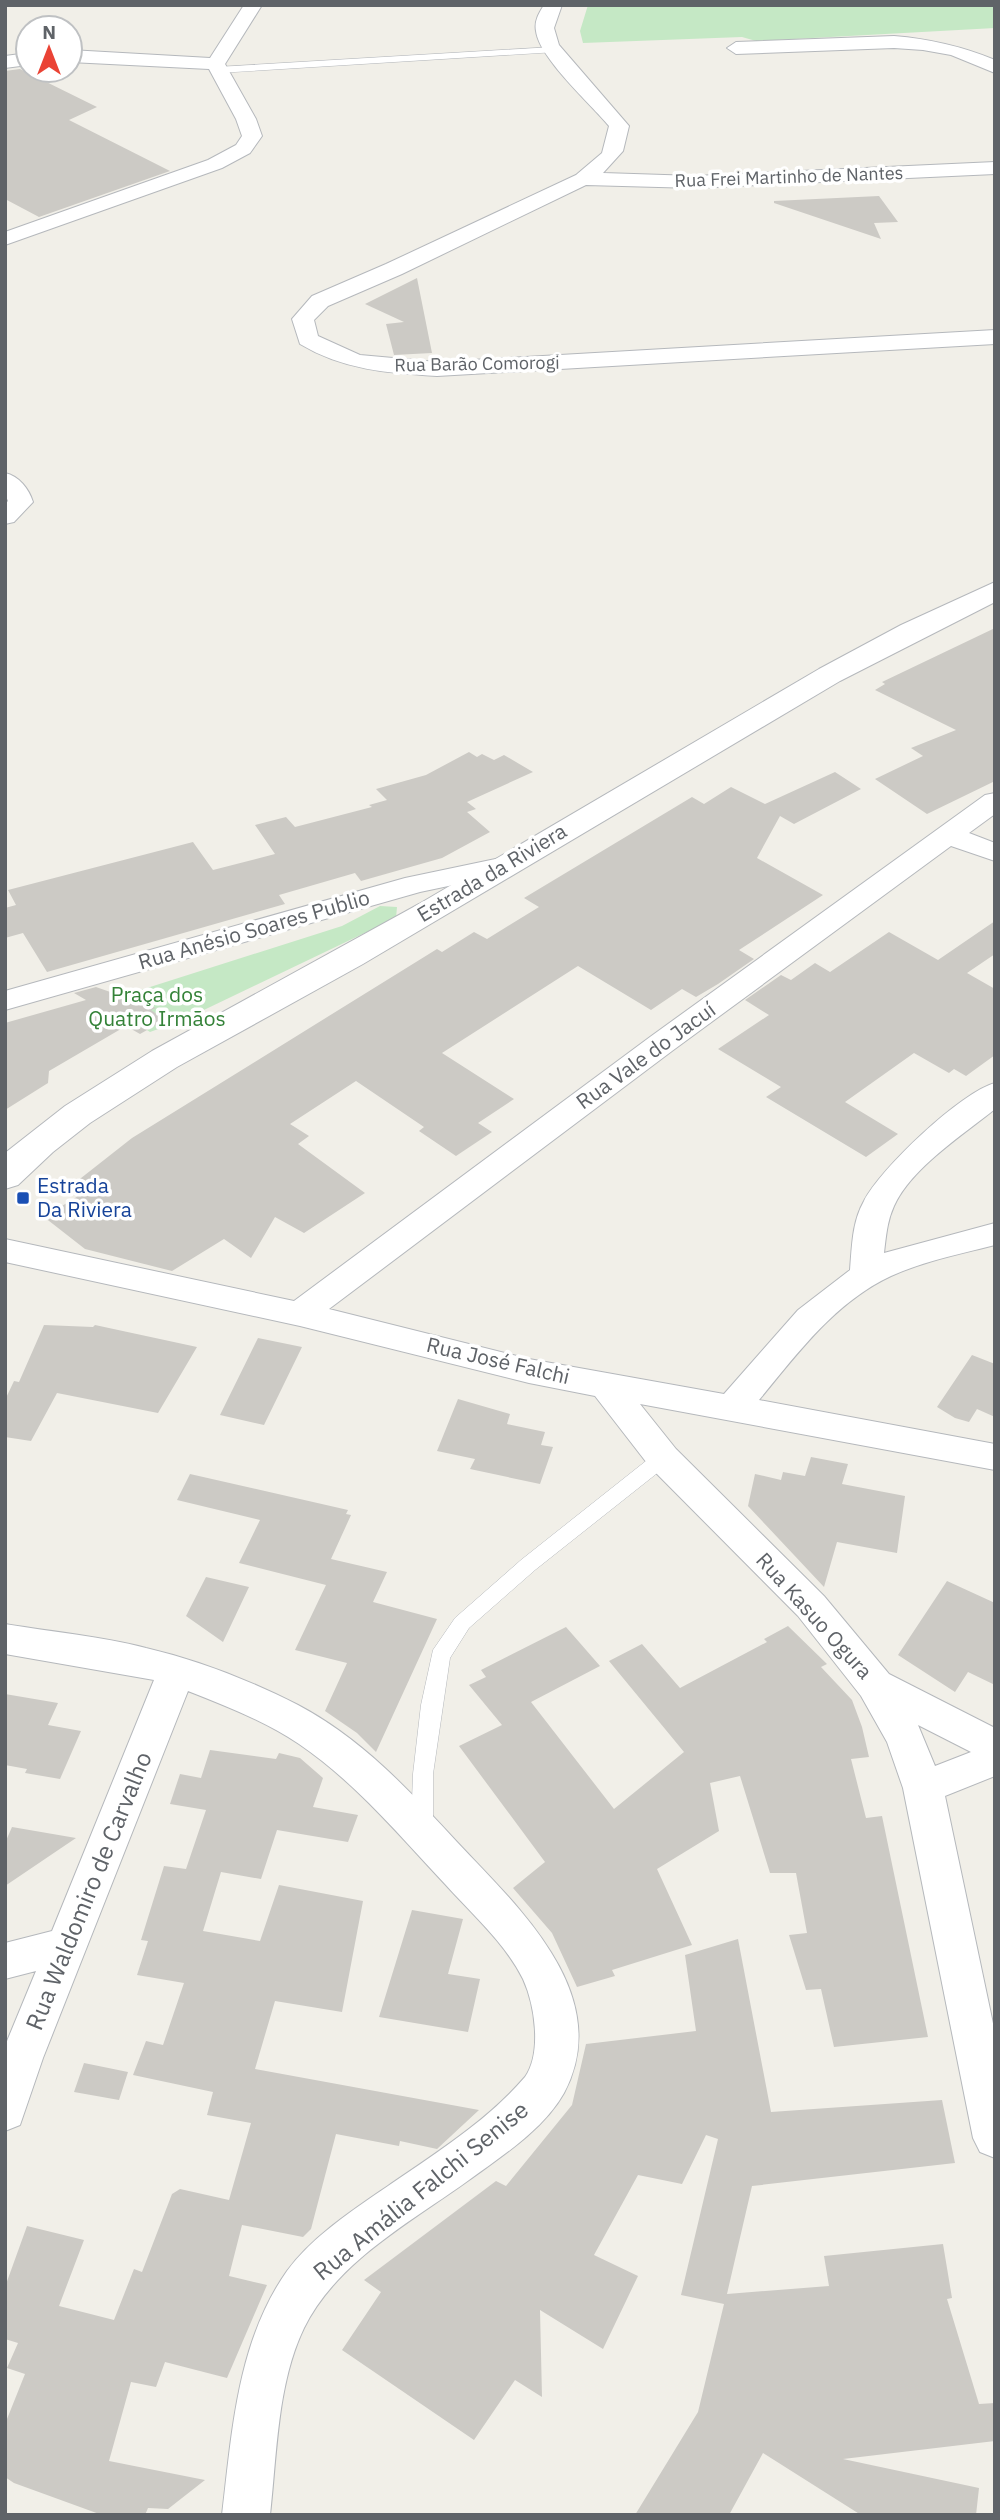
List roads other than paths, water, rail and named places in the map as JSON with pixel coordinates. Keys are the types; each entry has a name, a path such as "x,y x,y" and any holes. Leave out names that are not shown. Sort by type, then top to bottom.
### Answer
{"street":[{"path":"217,67 253,5"},
{"name":"Rua Barão Comorogi","path":"552,5 545,18 545,35 553,50 619,126 619,144 602,165 583,180 320,301 303,319 308,339 329,353 364,365 437,369 995,337"},
{"path":"736,48 894,42 923,44 956,51 995,67"},
{"path":"84,57 217,67"},
{"path":"5,239 204,168 243,149 252,136 246,119 217,67"},
{"name":"Rua Frei Martinho de Nantes","path":"583,180 695,182 995,168"},
{"path":"5,517 21,502 18,493 7,481"},
{"name":"Estrada da Riviera","path":"5,1176 18,1154 153,1064 351,956 690,754 828,676 927,622 995,591"},
{"name":"Rua Vale do Jacuí","path":"300,1314 661,1044 995,801"},
{"path":"948,835 995,853"},
{"name":"Rua Anésio Soares Publio","path":"5,1001 415,884 505,866"},
{"path":"866,1274 873,1219 892,1182 914,1160 995,1093"},
{"path":"732,1408 821,1308 866,1274 923,1253 995,1234"},
{"name":"Rua José Falchi","path":"5,1250 300,1314 529,1371 995,1457"},
{"name":"Rua Kasuo Ogura","path":"605,1384 663,1458 811,1606 875,1685 906,1739 923,1788 995,2138"},
{"name":"Rua Amália Falchi Senise","path":"5,1639 146,1663 250,1701 312,1732 353,1763 501,1917 531,1956 545,1983 555,2033 555,2059 550,2078 537,2097 474,2151 326,2261 302,2289 281,2323 258,2417 246,2515"},
{"name":"Rua Waldomiro de Carvalho","path":"5,2111 22,2058 176,1673"},
{"path":"875,1685 995,1746"},
{"path":"923,1788 995,1759"},
{"path":"5,1961 68,1945"}],"lane":[{"path":"217,67 553,50"},
{"path":"422,1832 423,1774 430,1705 440,1656 447,1645 462,1623 485,1600 663,1458"}],"place":[{"name":"Estrada Da Riviera","path":"23,1198"}],"park label":[{"name":"Praça dos Quatro Irmãos","path":"157,1007"}]}
